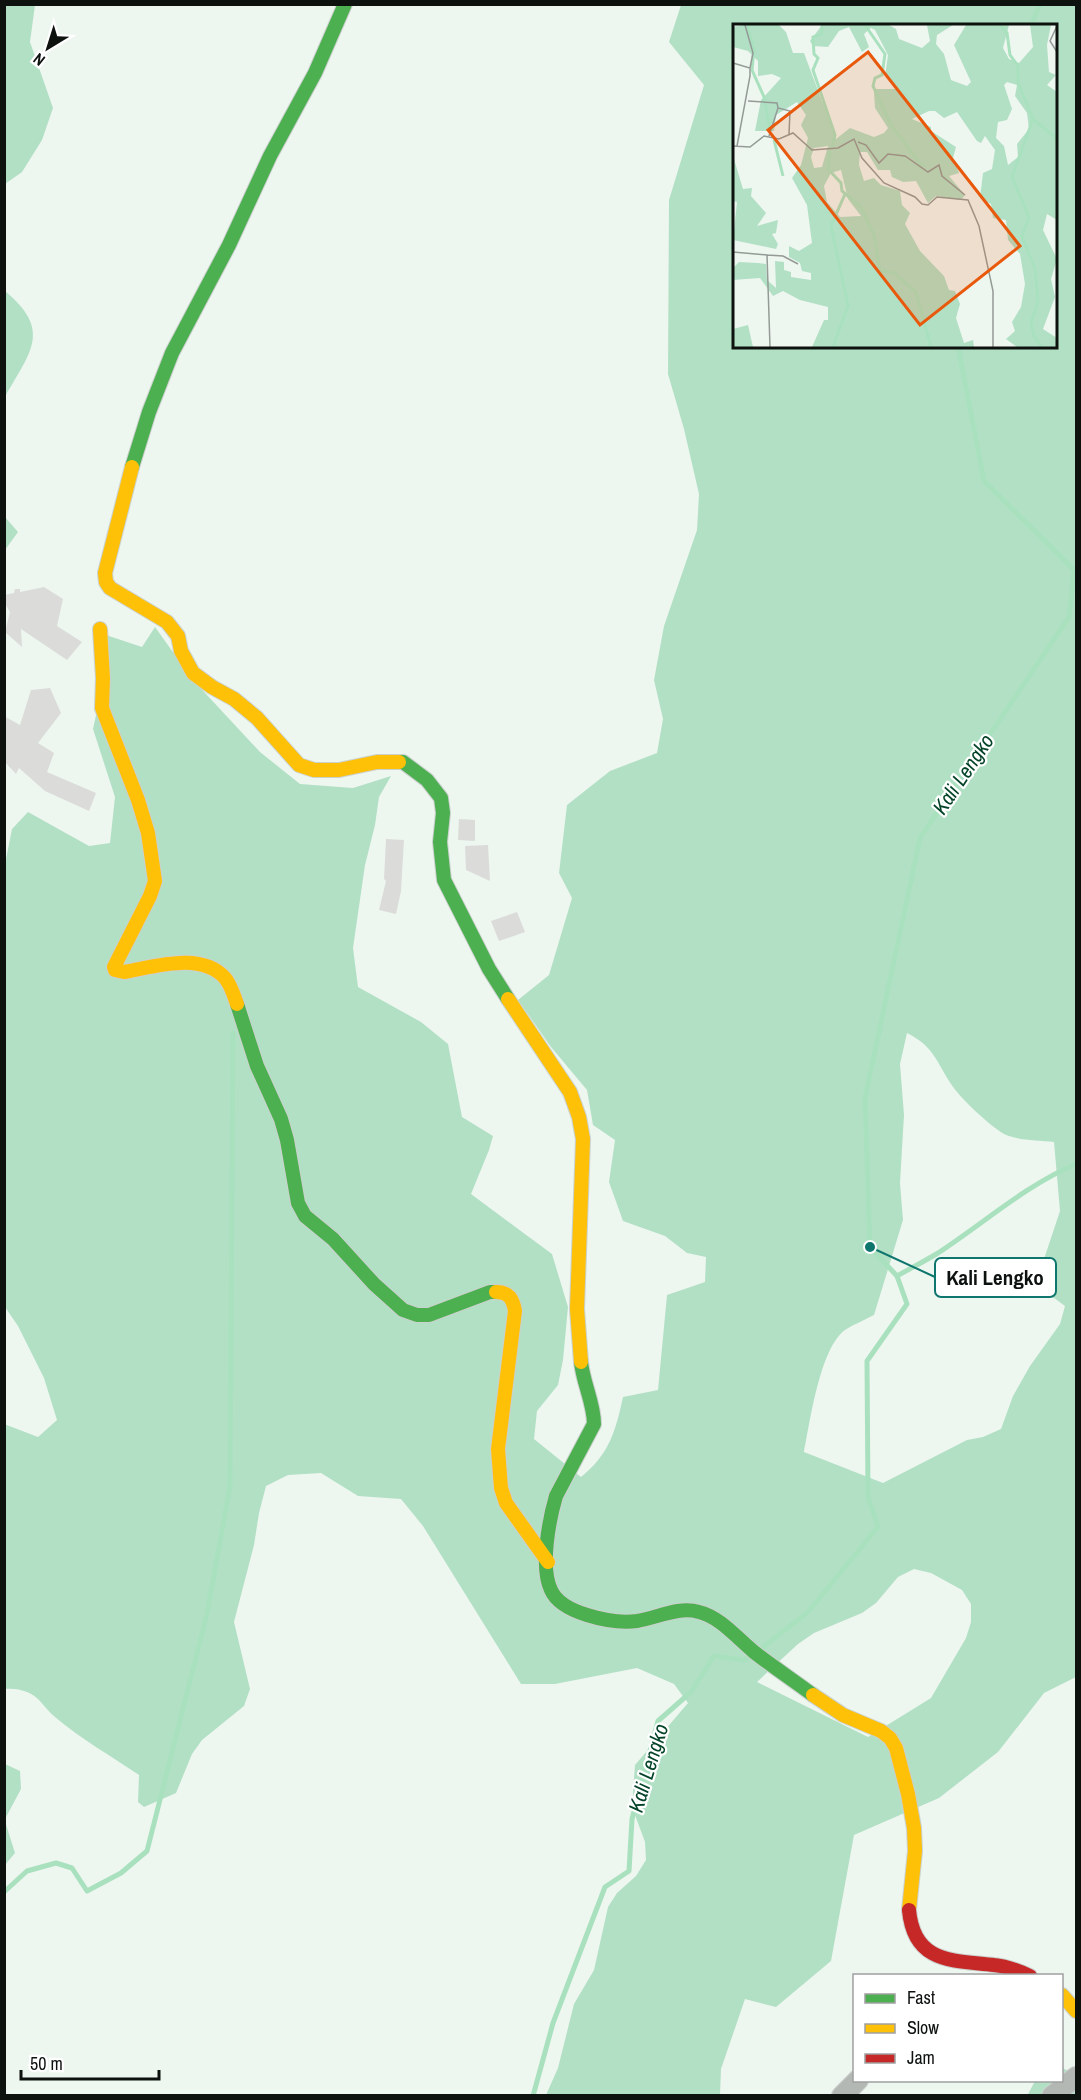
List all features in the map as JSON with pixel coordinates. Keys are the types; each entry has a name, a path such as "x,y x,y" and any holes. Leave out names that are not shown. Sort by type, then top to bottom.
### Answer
{"street":[{"path":"345,4 315,73 270,156 230,245 172,353 149,412 128,482 105,573 106,582 110,588 167,622 178,636 181,651 193,673 234,699 257,718 299,765 314,770 339,770 377,762 403,762 427,780 441,798 443,813 440,842 444,880 489,969 570,1092 581,1128 582,1167 576,1309 582,1372 594,1424 556,1496 549,1527 549,1585 552,1593 570,1608 620,1622 637,1621 689,1610 700,1612 716,1620 746,1646 830,1707 845,1716 880,1730 889,1737 894,1744 906,1785 915,1837 909,1899 911,1927 925,1948 954,1969 998,1966 1024,1974"},
{"path":"100,629 102,708 148,833 155,881 128,941 117,959 115,970 124,972 187,963 207,967 226,979 234,996 257,1066 281,1119 301,1210 403,1310 417,1315 429,1315 490,1292 499,1291 506,1293 513,1300 515,1311 498,1449 501,1488 506,1503 548,1562"},
{"path":"1063,1996 1077,2011"},
{"path":"842,2096 856,2082"}],"green space":[{"path":"5,4 35,5 30,42 53,108 42,140 22,172 5,184"},
{"path":"681,5 1076,5 1076,1677 1044,1693 998,1752 939,1798 854,1835 831,1961 776,2007 745,1999 721,2069 720,2095 546,2095 558,2068 574,2004 594,1970 608,1907 617,1893 636,1876 646,1860 645,1842 632,1807 635,1765 688,1703 674,1684 637,1668 555,1684 521,1684 423,1526 401,1499 358,1496 321,1473 288,1475 266,1486 254,1545 234,1622 250,1689 244,1706 202,1740 192,1754 176,1793 144,1807 138,1802 139,1775 65,1725 31,1694 19,1689 5,1689 4,1424 38,1437 57,1420 44,1378 18,1326 5,1307 5,864 12,829 28,812 89,846 110,843 115,797 93,729 105,674 103,634 142,647 155,627 193,680 260,752 300,784 353,788 391,776 379,797 365,865 353,948 358,987 421,1022 448,1044 462,1117 493,1136 471,1194 552,1254 568,1307 563,1360 558,1385 537,1411 534,1439 581,1477 591,1469 610,1441 623,1397 658,1390 667,1295 705,1282 706,1257 687,1253 665,1236 623,1221 609,1182 615,1140 593,1125 587,1090 551,1047 518,1000 549,975 572,898 559,873 567,805 610,771 657,753 663,719 654,680 664,626 697,530 699,494 668,374 669,200 704,85 669,42","holes":["907,1033 929,1049 955,1090 998,1130 1016,1138 1054,1142 1060,1211 1037,1280 1050,1295 1065,1306 1060,1324 1030,1366 1013,1396 1001,1429 983,1437 967,1440 883,1483 804,1452 817,1386 829,1352 836,1339 845,1330 874,1315 903,1220 900,1183 904,1115 900,1064","914,1569 931,1573 962,1590 971,1604 971,1622 966,1638 931,1698 868,1737 757,1682 798,1644 814,1633 862,1613 876,1603 898,1577"]},
{"path":"5,291 20,305 29,318 33,330 29,354 5,397"},
{"path":"5,517 18,532 5,550"},
{"path":"5,1764 20,1771 21,1789 5,1819"},
{"path":"5,1821 15,1853 4,1865"},
{"path":"1063,2068 1076,2074 1076,2095 1027,2096 1034,2082 1063,2082"}],"building":[{"path":"44,587 63,599 57,626 82,642 67,660 21,629 22,647 5,632 10,612 4,602 4,595 14,593 15,589 20,589 20,592"},
{"path":"50,688 61,713 38,743 54,753 47,772 96,793 89,811 45,791 19,768 16,774 4,761 4,716 20,725 31,690"},
{"path":"459,819 475,820 475,841 458,840"},
{"path":"386,839 404,840 401,891 396,914 379,910 386,881 384,879"},
{"path":"488,845 490,881 466,870 465,846"},
{"path":"517,912 525,932 499,941 491,921"}],"waterway":[{"name":"Kali Lengko","path":"1032,24 1040,4"},
{"name":"Kali Lengko","path":"763,1647 807,1613 878,1527 868,1496 867,1361 907,1304 897,1276 870,1247 865,1098 920,838 1069,617 1074,570 984,481 958,348"},
{"path":"4,1892 27,1871 56,1863 72,1868 87,1891 121,1873 147,1851 207,1614 230,1486 233,1033"},
{"path":"897,1276 938,1253 1040,1183 1076,1164"},
{"name":"Kali Lengko","path":"533,2096 553,2023 605,1887 629,1871 632,1819 658,1721 691,1692 714,1656 744,1660 748,1658"}],"traffic: fast":[{"path":"132,467 149,412 172,353 229,245 270,156 315,73 345,4"},
{"path":"399,762 403,762 427,780 441,798 443,813 440,842 444,880 489,969 508,999"},
{"path":"237,1004 257,1066 281,1119 298,1203 305,1216 333,1239 374,1284 403,1310 417,1315 429,1315 490,1292 496,1292"},
{"path":"581,1362 594,1424 553,1506 548,1530 546,1569 554,1595 566,1606 577,1611 612,1621 637,1621 683,1610 707,1615 721,1623 754,1652 813,1695"}],"traffic: slow":[{"path":"132,467 105,573 106,582 110,588 167,622 178,636 181,651 193,673 234,699 257,718 299,765 314,770 339,770 377,762 399,762"},
{"path":"100,629 102,708 138,800 148,833 155,881 150,896 114,967 115,970 124,972 177,963 203,965 215,970 225,978 237,1004"},
{"path":"508,999 570,1092 579,1117 583,1139 577,1309 581,1362"},
{"path":"496,1292 510,1297 515,1311 498,1449 501,1488 506,1503 548,1562"},
{"path":"813,1695 843,1715 881,1731 890,1738 896,1748 914,1828 915,1851 909,1910"},
{"path":"1063,1996 1076,2011"}],"traffic: jam":[{"path":"909,1910 912,1928 927,1950 950,1960 1003,1966 1025,1974"}],"place":[{"name":"Kali Lengko","path":"870,1247"}]}
